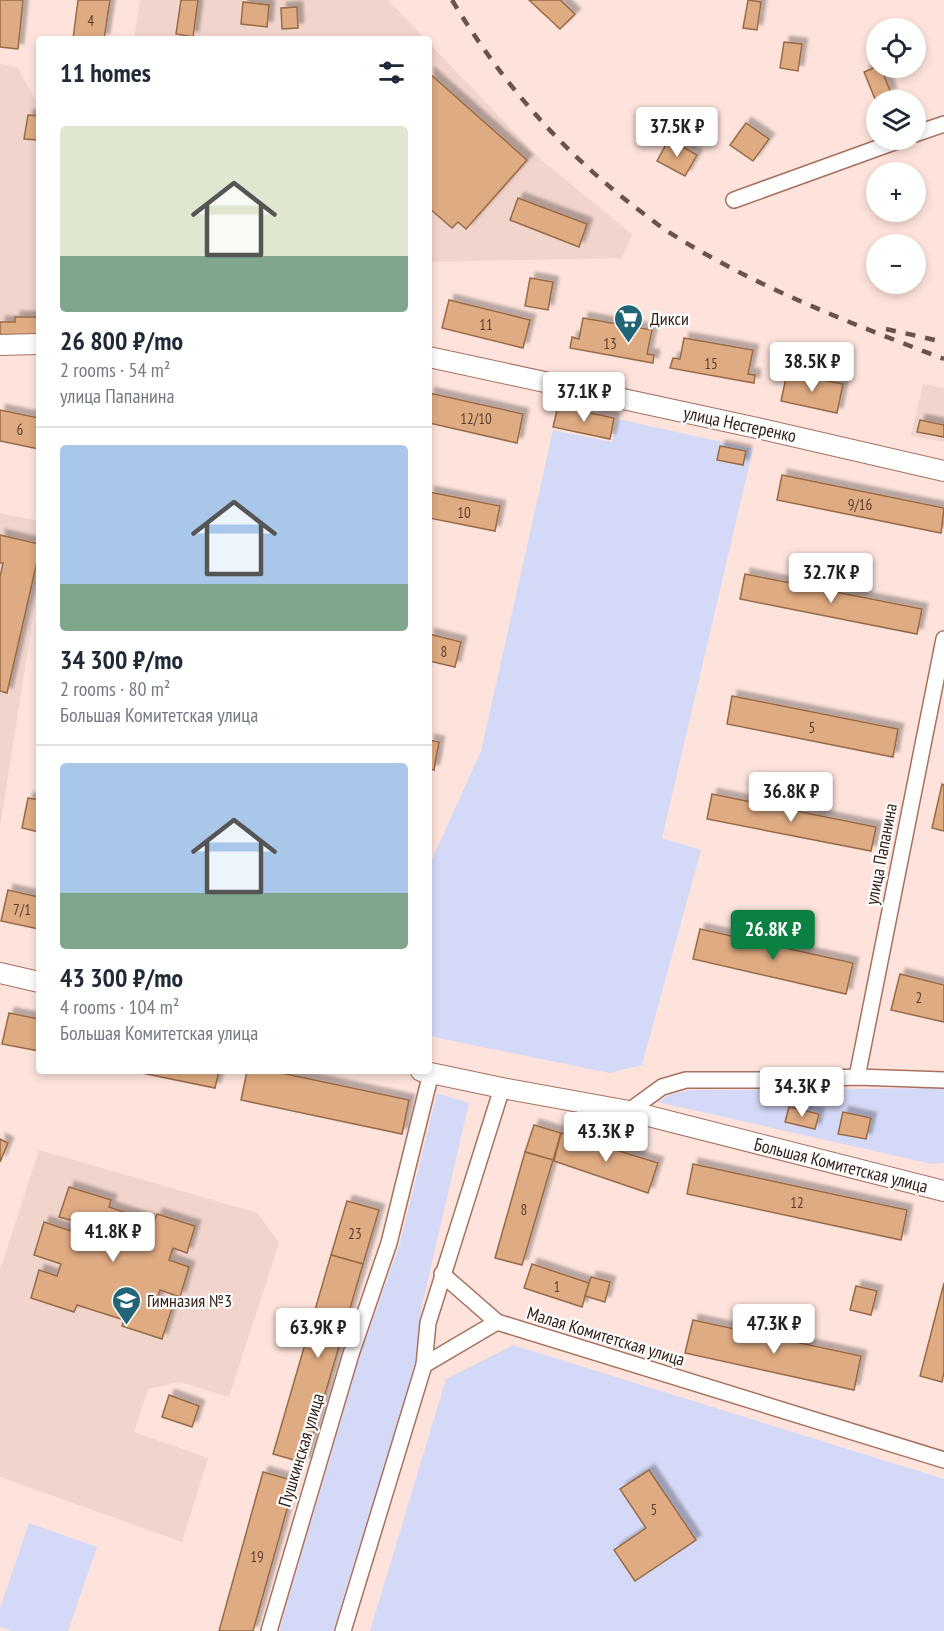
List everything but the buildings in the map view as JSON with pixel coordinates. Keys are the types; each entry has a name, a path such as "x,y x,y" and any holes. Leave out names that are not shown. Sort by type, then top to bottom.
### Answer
{"street":[{"path":"926,130 944,124"},
{"path":"734,200 872,150"},
{"path":"0,345 36,344"},
{"name":"улица Нестеренко","path":"432,358 944,471"},
{"name":"улица Папанина","path":"858,1077 944,639"},
{"path":"0,973 36,981"},
{"name":"Большая Комитетская улица","path":"432,1073 628,1111 944,1191"},
{"name":"Пушкинская улица","path":"269,1631 351,1354 389,1243 426,1074"},
{"path":"628,1111 662,1087 686,1080 858,1077 944,1080"},
{"path":"343,1631 424,1365 428,1323 442,1274 502,1088"},
{"name":"Малая Комитетская улица","path":"442,1274 497,1322 944,1460"},
{"path":"424,1365 497,1322"}],"shaded area":[{"path":"140,0 388,0 422,36 134,36"},
{"path":"432,46 541,160 632,234 622,258 432,262"},
{"path":"0,64 17,67 36,99 36,329 0,330"},
{"path":"923,384 944,388 944,442 911,436"},
{"path":"618,419 753,449 662,838 701,850 642,1065 609,1073 432,1037 432,859 481,751 553,430 612,442"},
{"path":"0,513 36,520 36,599 0,827"},
{"path":"944,1088 944,1163 932,1164 657,1102 671,1094 691,1090"},
{"path":"437,1093 469,1103 422,1305 414,1370 333,1631 279,1631 359,1359 400,1243"},
{"name":"Гимназия №3","path":"39,1150 258,1213 279,1243 229,1397 180,1382 148,1389 134,1432 208,1458 182,1542 0,1477 0,1270"},
{"path":"513,1345 944,1479 944,1631 370,1631 446,1379"},
{"path":"29,1523 97,1547 68,1631 12,1631 0,1627 0,1608"}],"railway":[{"path":"452,0 490,58 532,111 604,182 658,225 733,269 802,302 944,359"},
{"path":"886,329 944,342"}],"place":[{"name":"Дикси","path":"629,344"},
{"name":"Гимназия №3","path":"126,1326"}]}
